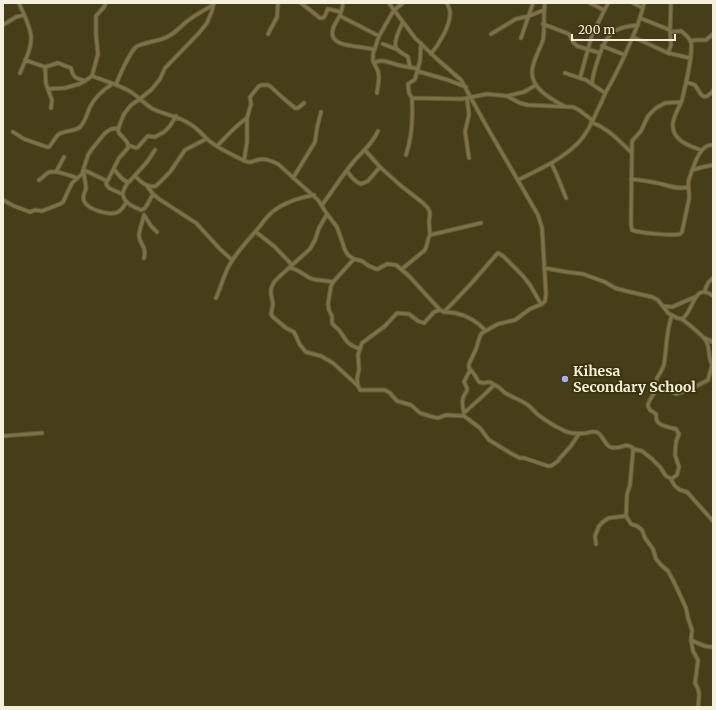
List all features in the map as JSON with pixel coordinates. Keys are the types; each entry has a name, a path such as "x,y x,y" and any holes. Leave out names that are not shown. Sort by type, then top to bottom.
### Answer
{"street":[{"path":"19,3 31,34 30,45 20,73"},
{"path":"48,89 65,88 85,81 92,76 98,54 96,16 106,3"},
{"path":"268,34 277,17 278,3"},
{"path":"301,3 320,18 325,16 328,10 340,14 379,36"},
{"path":"343,3 340,14 332,31 334,39 350,46 374,50"},
{"path":"389,3 415,38 461,80 466,88 469,98 538,215 542,228 546,294 545,301 530,309 515,320 498,324 480,334 476,350 468,364 470,370 479,382 490,382 506,394 519,399 530,406 538,415 565,431 579,434 592,431 597,432 608,445 616,448 626,445 633,449 642,451 660,467 666,476 671,479 674,485 687,492 713,521"},
{"path":"377,93 379,74 372,58 374,50 379,36 394,10 403,3"},
{"path":"431,54 442,38 450,17 450,11 447,3"},
{"path":"521,38 533,3"},
{"path":"545,3 542,40 532,68 533,80 547,96 564,106"},
{"path":"590,3 604,10"},
{"path":"580,78 592,35 608,3"},
{"path":"633,3 643,8"},
{"path":"518,180 567,153 584,136 625,55 638,25 644,3"},
{"path":"668,53 670,45 671,3"},
{"path":"13,132 24,139 49,147 59,134 75,130 85,121 90,107 104,90 114,84 135,47 158,41 171,35 184,24 214,4"},
{"path":"176,116 167,129 155,137 148,136 137,148 128,145 119,133 118,128 127,109 155,85 168,65 198,34 206,23 214,4"},
{"path":"491,34 516,19 544,10"},
{"path":"3,25 16,17 24,15"},
{"path":"640,18 670,31 681,31 690,41 690,58 686,82 681,102 673,123 674,131 681,141 690,147 701,150"},
{"path":"397,49 396,42 398,31 403,22"},
{"path":"543,24 569,34 574,43 600,53"},
{"path":"592,83 602,46 608,36 616,30 624,27 638,25"},
{"path":"690,41 706,40 713,34"},
{"path":"633,37 668,53 690,58"},
{"path":"406,155 412,129 412,98 409,93 408,84 414,80 418,70 421,57 421,43"},
{"path":"383,44 397,49 408,57 410,67"},
{"path":"670,45 673,54"},
{"path":"602,46 625,55"},
{"path":"25,60 45,67 56,63 61,63 71,68 73,76 85,81"},
{"path":"374,63 383,61 410,67 466,88"},
{"path":"45,67 45,79 52,100 52,108"},
{"path":"565,73 592,83 605,93"},
{"path":"92,76 130,91 153,109 176,116 192,125 206,139 244,161 250,163 258,160 274,162 282,167 314,195 322,205 337,227 348,255 376,269 387,264 396,265 402,269 442,311"},
{"path":"686,82 695,85 703,96 709,95 713,91"},
{"path":"244,161 247,142 247,118 251,104 250,97 257,89 262,85 268,85 295,108 298,108 304,103"},
{"path":"412,98 469,98 487,94 507,96 524,92 536,85"},
{"path":"507,96 528,106 564,106 575,108 592,121 605,128 632,152"},
{"path":"469,98 469,114 466,128 469,158"},
{"path":"681,102 665,103 656,108 648,116 641,131 632,141 632,230 638,232 675,235 682,232 690,194 688,183 692,170 701,150 709,144 713,145"},
{"path":"293,178 315,142 321,112"},
{"path":"217,146 230,132 247,118"},
{"path":"3,200 28,211 42,211 56,206 62,202 72,184 84,170 88,155 101,137 111,129 118,128"},
{"path":"322,205 337,182 371,144 378,131"},
{"path":"147,186 154,187 159,184 170,172 185,150 206,139"},
{"path":"128,145 128,148 119,158 106,184 109,188 122,194 127,202 136,208 141,210 143,209"},
{"path":"122,194 128,182 131,181 155,150"},
{"path":"365,150 400,186 423,203 428,208 430,213 428,222 430,235 425,250 402,269"},
{"path":"56,172 64,157"},
{"path":"551,163 566,198"},
{"path":"692,170 713,165"},
{"path":"347,172 354,180 361,184 368,181 380,167"},
{"path":"114,169 123,180 128,182"},
{"path":"84,170 107,181"},
{"path":"84,170 86,188 83,199 90,208 96,211 113,213 120,210 127,202"},
{"path":"39,180 51,172 77,178"},
{"path":"135,176 147,186 153,194 196,223 232,260"},
{"path":"632,179 658,183 674,188 688,187"},
{"path":"143,209 153,194"},
{"path":"216,298 232,260 270,214 280,207 297,199 314,195"},
{"path":"143,209 144,215 157,232"},
{"path":"327,214 310,249 274,282 270,294 273,304 271,314 286,328 294,332 300,345 306,352 321,356 334,363 357,384 358,388 362,390 385,390 397,401 411,405 420,413 438,418 446,415 463,414 494,385"},
{"path":"144,215 139,233 144,248 144,258"},
{"path":"430,235 481,223"},
{"path":"256,232 275,247 292,265"},
{"path":"442,311 469,286 498,253 523,276 541,304"},
{"path":"354,259 332,282 328,304 332,316 332,323 349,345 360,349"},
{"path":"289,268 294,268 314,280 325,280 332,282"},
{"path":"544,268 583,274 605,282 615,288 655,298 668,313 682,319 705,338 713,342"},
{"path":"704,292 713,278"},
{"path":"663,306 672,306 696,297 698,294 704,292 707,292 713,296"},
{"path":"682,319 688,314 696,297"},
{"path":"357,384 356,379 359,369 358,360 363,341 385,326 397,313 409,314 418,321 424,323 432,314 442,311 455,313 470,318 485,330"},
{"path":"671,479 677,475 679,466 675,455 675,443 679,434 676,429 656,421 656,414 648,407 648,401 654,393 657,378 663,369 667,333 672,315"},
{"path":"655,389 670,391 676,394 690,390 708,380 712,365 710,362 709,347 705,338"},
{"path":"470,370 464,382 467,388 467,393 463,399 463,414 478,426 489,440 512,454 550,467 558,461 579,434"},
{"path":"3,436 42,432"},
{"path":"633,449 630,485 627,494 626,516 631,524 642,530 653,549 656,559 668,572 674,582 686,608 692,630 691,640 693,651 698,660 695,682 699,692 698,707"},
{"path":"596,544 595,536 604,521 609,518 626,516"},
{"path":"691,640 703,646 713,647"}],"place":[{"name":"Kihesa Secondary School","path":"565,379"}]}
